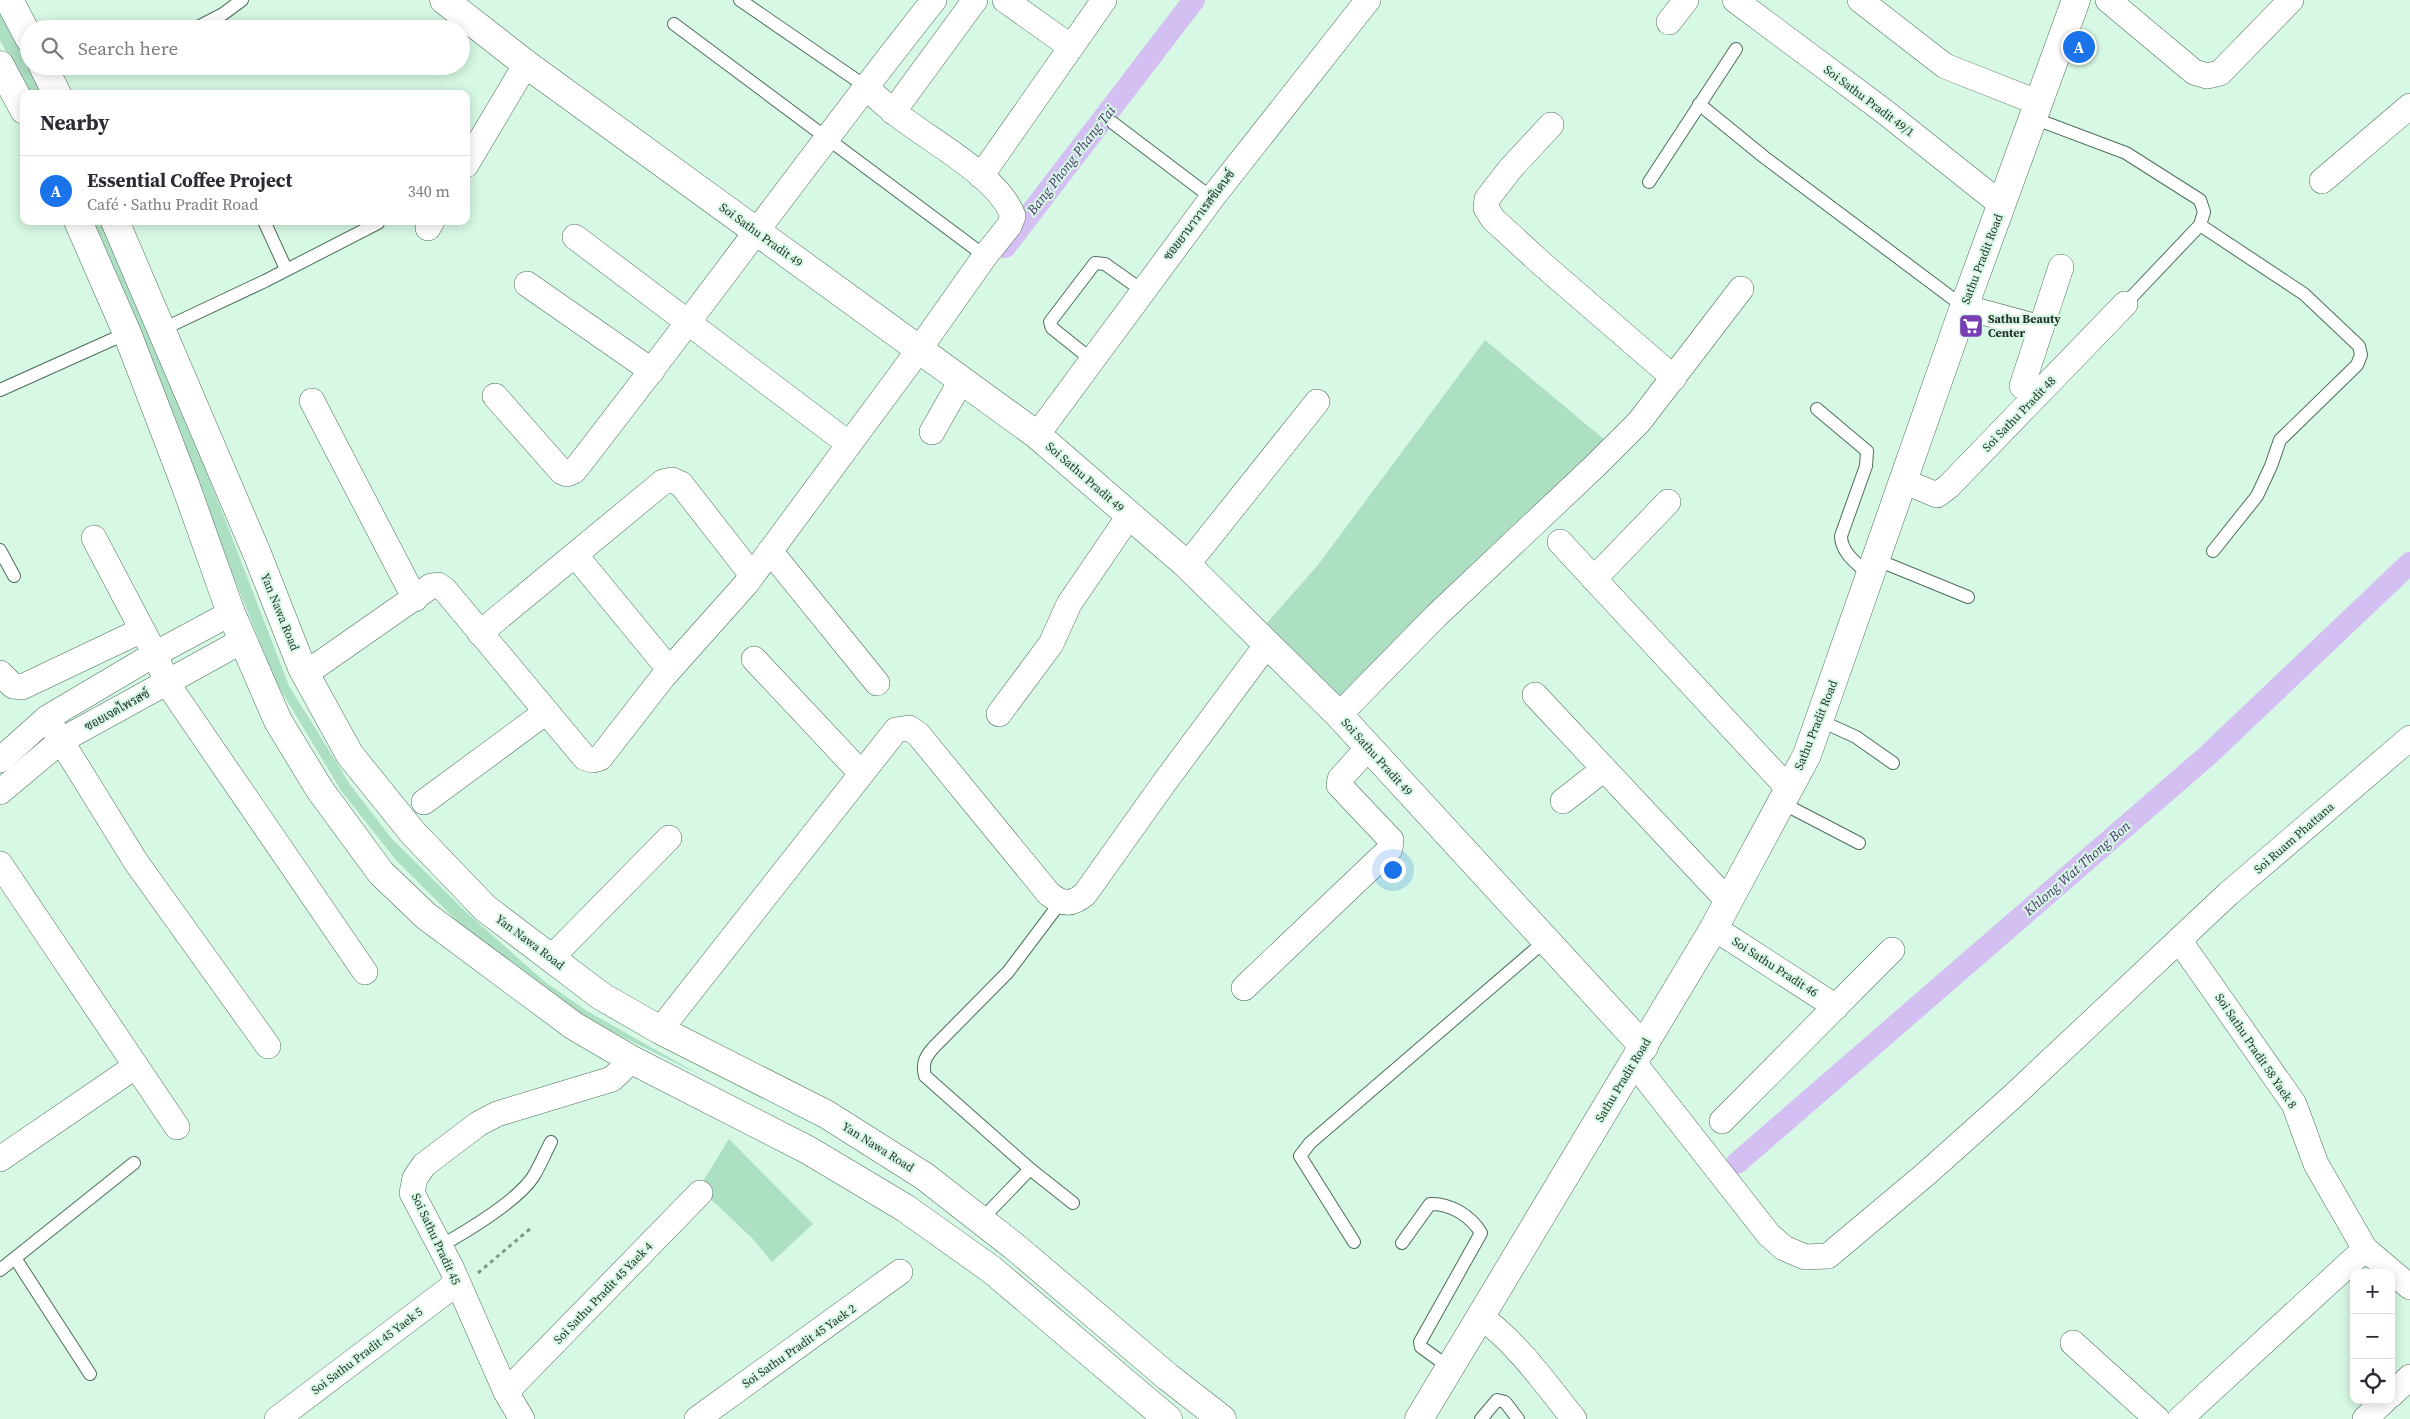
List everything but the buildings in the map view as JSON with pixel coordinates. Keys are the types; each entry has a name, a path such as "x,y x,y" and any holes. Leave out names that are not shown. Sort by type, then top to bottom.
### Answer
{"main road":[{"path":"10,0 20,20"},
{"name":"Soi Sathu Pradit 49","path":"444,0 470,20"},
{"name":"Sathu Pradit Road","path":"1419,1419 1714,928 1807,755 1821,721 1964,307 2076,0"},
{"name":"Soi Sathu Pradit 49","path":"470,20 526,64 918,351 1037,435 1187,565 1268,643 1339,716 1545,941 1639,1055"},
{"path":"48,75 55,90"},
{"path":"3,77 20,104"},
{"path":"80,225 127,333 186,484 231,613 278,721 320,790 382,873 426,916 459,943 574,1026 632,1060 808,1150 905,1208 984,1264 1168,1419"},
{"name":"Yan Nawa Road","path":"117,225 163,329 305,674 350,755 414,833 484,908 601,996 660,1030 826,1114 924,1176 1015,1247 1168,1377 1222,1419"},
{"path":"719,1060 732,1080 789,1114 783,1128 757,1124"}],"street":[{"path":"894,112 975,0"},
{"path":"1006,0 1072,47"},
{"path":"981,176 1104,0"},
{"name":"ซอยยานาวาเรสซิเดนซ์","path":"1037,435 1212,198 1368,0"},
{"path":"1669,22 1686,0"},
{"name":"Soi Sathu Pradit 49/1","path":"1735,0 1885,112 2002,205"},
{"path":"1860,0 1945,66 2036,110"},
{"path":"2108,0 2194,72 2208,76 2220,73 2291,0"},
{"path":"495,396 562,472 568,474 574,471 690,322 865,86 924,3"},
{"path":"470,157 526,64"},
{"path":"305,674 431,586 438,585 585,758 592,760 600,758 669,669 752,576 918,351 984,256 1009,226 1013,216 1010,208 981,176 894,112 865,86"},
{"path":"2322,181 2410,106"},
{"path":"1551,125 1487,199 1486,208 1493,219 1542,264 1674,378"},
{"path":"575,237 849,444"},
{"path":"2022,386 2061,267"},
{"path":"527,284 652,371"},
{"path":"1339,716 1436,616 1639,422 1742,288"},
{"name":"Soi Sathu Pradit 48","path":"1903,481 1937,496 1950,486 2125,304"},
{"path":"1964,307 2041,328"},
{"path":"932,432 962,382"},
{"path":"312,401 415,598"},
{"path":"1187,565 1317,402"},
{"path":"480,633 576,556 654,488 672,480 681,484 752,576"},
{"path":"1594,579 1668,502"},
{"path":"999,714 1051,644 1069,604 1129,516"},
{"path":"94,538 155,654 167,683 365,972"},
{"path":"1560,542 1786,796"},
{"path":"770,551 877,683"},
{"path":"576,556 669,669"},
{"path":"0,760 47,718 155,654 231,613"},
{"path":"0,673 13,686 22,687 142,630"},
{"name":"ซอยเจดไพรสซ์","path":"0,792 62,740 242,641"},
{"path":"660,1030 896,730 909,728 918,734 1049,894 1060,903 1074,903 1085,894 1164,783 1268,643"},
{"path":"754,659 861,773"},
{"path":"1535,695 1729,902"},
{"path":"424,802 546,712"},
{"path":"47,718 136,862 268,1046"},
{"name":"Soi Ruam Phattana","path":"1639,1055 1769,1235 1784,1248 1805,1256 1828,1256 1927,1173 2012,1097 2228,894 2410,738"},
{"path":"1244,988 1390,849 1391,840 1339,785 1340,779 1368,748"},
{"path":"1563,801 1604,769"},
{"path":"551,958 668,838"},
{"path":"0,864 177,1127"},
{"name":"Soi Sathu Pradit 46","path":"1714,928 1836,1007"},
{"name":"Soi Sathu Pradit 58 Yaek 8","path":"2179,940 2294,1104 2316,1164 2365,1249 2410,1287"},
{"path":"1722,1121 1892,950"},
{"name":"Soi Sathu Pradit 45","path":"522,1419 506,1392 440,1246 412,1193 415,1178 424,1165 478,1124 497,1114 612,1079 632,1060"},
{"path":"0,1159 136,1066"},
{"name":"Soi Sathu Pradit 45 Yaek 4","path":"506,1392 700,1193"},
{"path":"2180,1419 2365,1249"},
{"name":"Soi Sathu Pradit 45 Yaek 2","path":"697,1419 900,1272"},
{"name":"Soi Sathu Pradit 45 Yaek 5","path":"277,1419 458,1287"},
{"path":"1480,1316 1501,1332 1515,1346 1574,1419"},
{"path":"2073,1343 2157,1419"},
{"path":"2395,1390 2410,1377"},
{"path":"2365,1419 2381,1404"}],"lane":[{"path":"211,20 242,0"},
{"path":"740,0 865,86"},
{"path":"674,24 984,256"},
{"path":"1649,182 1736,49"},
{"path":"1699,104 1764,157 1964,307"},
{"path":"2036,110 2126,153 2200,200 2204,212 2200,225 2125,304"},
{"path":"1113,123 1212,198"},
{"path":"266,225 286,269"},
{"path":"163,329 374,225"},
{"path":"2200,225 2304,294 2359,346 2360,355 2357,365 2280,440 2271,466 2257,496 2213,550"},
{"path":"1092,360 1052,328 1050,322 1095,263 1105,264 1143,291"},
{"path":"0,390 127,333"},
{"path":"1817,409 1867,451 1866,466 1841,536 1844,550 1873,567 1968,597"},
{"path":"0,550 14,576"},
{"path":"1821,721 1856,737 1893,763"},
{"path":"1786,796 1859,843"},
{"path":"1060,903 1008,972 934,1047 925,1057 923,1066 925,1076 1030,1169 1072,1203"},
{"path":"1354,1242 1300,1156 1310,1144 1545,941"},
{"path":"440,1246 466,1232 505,1204 532,1178 551,1142"},
{"path":"0,1270 134,1163"},
{"path":"981,1220 1030,1169"},
{"path":"1402,1243 1430,1204 1443,1204 1474,1222 1481,1233 1420,1342 1421,1347 1450,1368"},
{"path":"15,1258 90,1374"},
{"path":"1481,1419 1497,1400 1504,1402 1518,1419"}],"path":[{"path":"458,1287 531,1228"}],"green space":[{"path":"0,10 20,49 20,75 33,75 41,90 26,90 0,40"},
{"path":"92,225 106,225 153,332 289,686 351,786 392,839 466,912 545,982 587,1011 702,1076 584,1018 481,945 396,860 342,792 276,682"},
{"path":"1485,340 1606,441 1342,701 1267,623 1318,565"},
{"path":"729,1139 813,1224 772,1262 752,1238 699,1188"}],"waterway":[{"name":"Bang Phong Phang Tai","path":"1005,247 1194,0"},
{"name":"Khlong Wat Thong Bon","path":"1737,1163 2207,756 2410,563"}],"place":[{"name":"Essential Coffee Project","path":"2079,47"},
{"name":"Sathu Beauty Center","path":"1971,326"}]}
